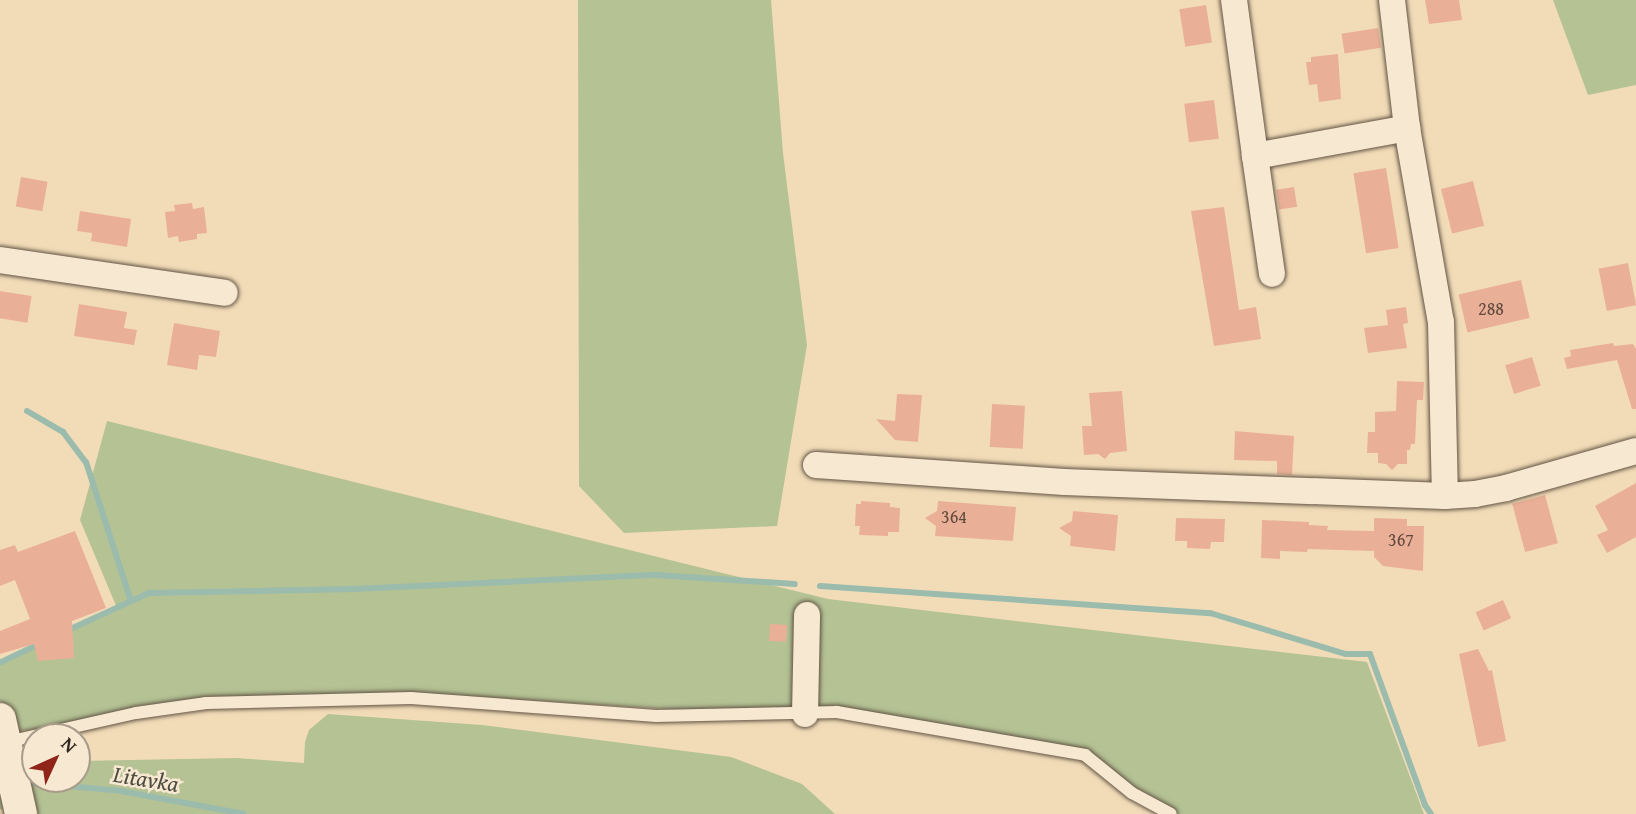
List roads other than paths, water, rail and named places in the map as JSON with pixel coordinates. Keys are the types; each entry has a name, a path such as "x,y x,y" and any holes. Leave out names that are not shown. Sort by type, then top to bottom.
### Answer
{"street":[{"path":"1234,0 1272,274"},
{"path":"1392,0 1407,128 1441,322 1445,496"},
{"path":"1255,156 1407,128"},
{"path":"0,260 225,293"},
{"path":"816,465 1064,482 1445,496 1506,488 1636,451"},
{"path":"806,714 807,615"},
{"path":"5,742 21,811"}],"lane":[{"path":"5,742 136,713 206,703 411,698 656,716 837,712 1085,755 1132,793 1171,814"}],"waterway":[{"path":"27,411 63,432 86,462 131,601"},
{"path":"66,631 149,593 354,589 656,575 795,584"},
{"path":"820,586 1210,613 1346,654 1370,654 1425,805 1431,814"},
{"path":"1,662 41,643"},
{"name":"Litavka","path":"91,788 121,791 244,814"}]}
